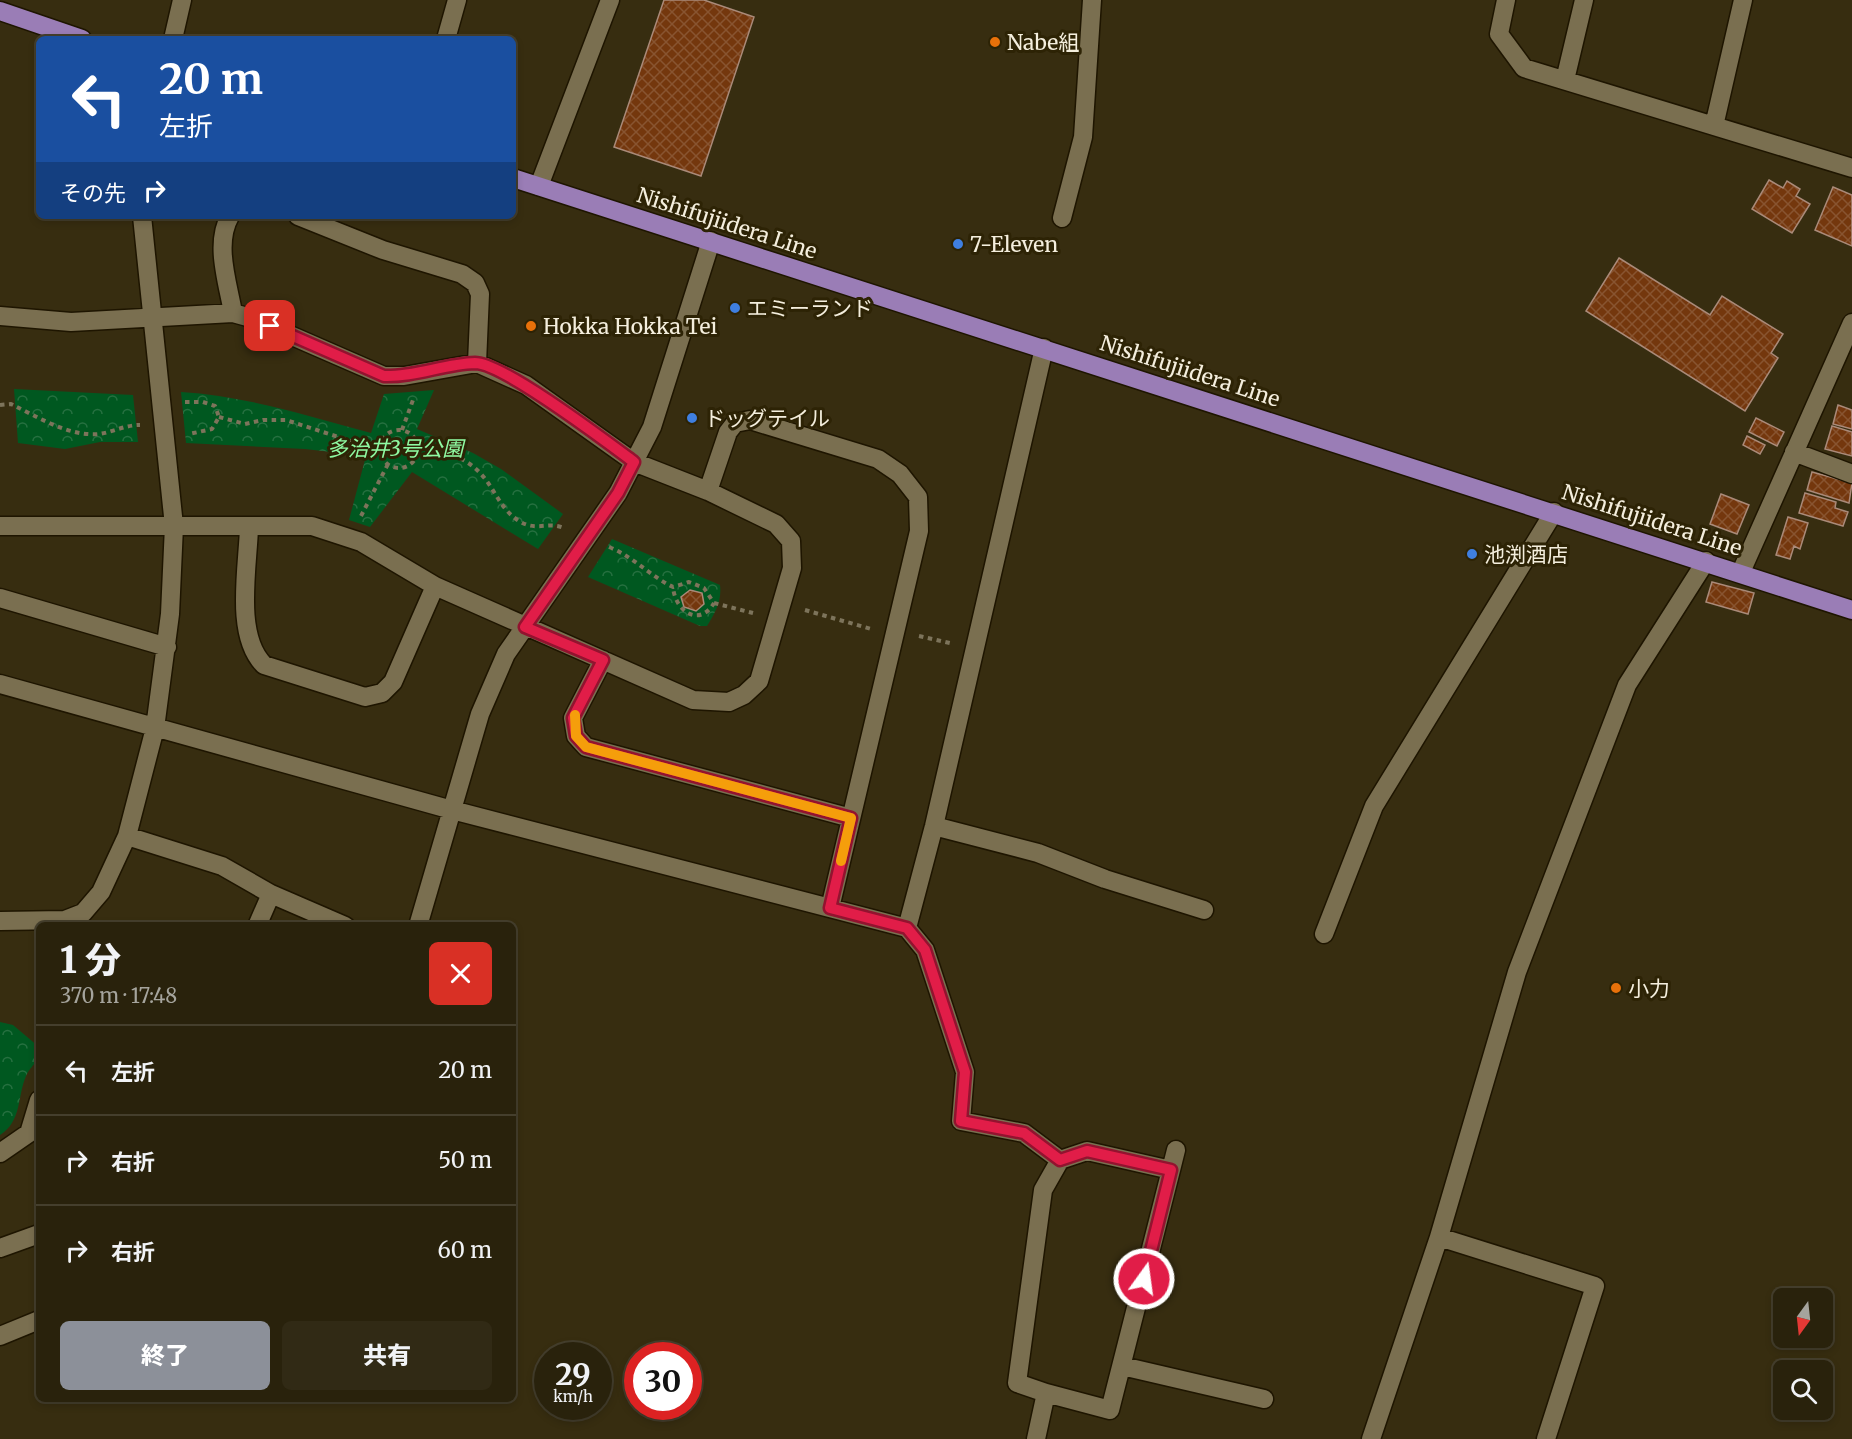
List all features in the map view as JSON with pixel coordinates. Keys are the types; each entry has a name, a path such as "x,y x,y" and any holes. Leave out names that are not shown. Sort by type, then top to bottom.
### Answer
{"main road":[{"path":"0,11 73,36"},
{"name":"Nishifujiidera Line","path":"516,179 1741,572 1852,610"}],"street":[{"path":"174,36 182,0"},
{"path":"447,36 457,0"},
{"path":"539,186 610,0"},
{"path":"1062,218 1083,137 1092,0"},
{"path":"1506,0 1499,34 1524,68 1852,168"},
{"path":"1565,81 1584,0"},
{"path":"1714,126 1743,0"},
{"path":"0,921 65,920 83,913 101,892 127,836 155,728 166,647 174,526 142,219"},
{"path":"228,219 224,226 221,241 233,313"},
{"path":"306,219 383,250 462,274 475,283 480,294 477,363"},
{"path":"419,922 480,714 506,654 618,493 652,427 711,241"},
{"path":"0,316 70,321 233,313 251,318 384,376 404,376 477,363 526,385 634,462 708,491 776,524 791,542 792,568 759,681 744,695 729,702 693,700 435,586 350,538 312,526 0,526"},
{"path":"1741,572 1794,452 1846,352 1852,323"},
{"path":"907,928 934,826 1044,348"},
{"path":"708,491 728,432 735,423 750,420 878,459 900,474 918,497 919,531 830,908"},
{"path":"1794,452 1852,474"},
{"path":"1324,934 1374,806 1554,512"},
{"path":"249,526 246,632 254,655 264,665 365,697 382,693 393,682 435,586"},
{"path":"1377,1437 1517,972 1628,685 1706,561"},
{"path":"0,598 166,647"},
{"path":"603,660 573,718 576,736 586,747 851,818"},
{"path":"0,684 452,810 907,928 925,950 965,1072 961,1121 1024,1133 1060,1160"},
{"path":"934,826 1038,853 1105,879 1204,910"},
{"path":"127,836 222,866 271,894 336,922"},
{"path":"259,922 271,894"},
{"path":"0,1153 29,1133 36,1110"},
{"path":"1171,1170 1087,1151 1060,1160 1043,1190 1017,1383 1110,1410 1122,1366 1171,1170 1176,1150"},
{"path":"0,1248 36,1235"},
{"path":"1438,1237 1595,1286 1546,1439"},
{"path":"0,1336 36,1321"},
{"path":"1122,1366 1264,1399"},
{"path":"1036,1439 1046,1393"}],"path":[{"path":"161,403 203,402 215,406 219,417"},
{"path":"0,405 11,404 77,432 99,434 124,426 143,425"},
{"path":"164,436 212,429 219,417"},
{"path":"219,417 245,424 263,420 286,420 360,444 381,443"},
{"path":"402,430 415,439 417,448 416,457 407,466 394,467 388,464 381,455 381,443 388,433 402,430"},
{"path":"417,448 435,449 466,461 481,474 507,512 520,522 533,528 558,525 564,528"},
{"path":"350,538 388,464"},
{"path":"600,544 632,558 661,581 673,587 689,582 704,588 714,603 779,612 975,650"},
{"path":"673,587 674,600 685,612 698,616 709,611 714,603"}],"green space":[{"path":"14,389 133,395 138,442 100,442 65,449 18,443"},
{"name":"多治井3号公園","path":"434,390 417,429 473,453 501,469 563,514 538,549 412,472 370,527 349,520 366,456 305,449 186,443 181,392 253,402 371,433 384,394"},
{"path":"612,539 720,585 719,602 707,626 700,626 588,577"},
{"path":"0,1022 13,1025 36,1044 36,1061 23,1084 16,1116 0,1135"}],"building":[{"path":"664,0 704,0 754,17 701,176 614,147"},
{"path":"1769,180 1783,188 1787,181 1800,189 1796,196 1810,204 1792,233 1752,209"},
{"path":"1833,187 1852,195 1852,246 1815,230"},
{"path":"1619,258 1710,315 1722,296 1783,334 1771,353 1778,358 1745,411 1586,311"},
{"path":"1838,405 1852,410 1852,429 1833,424"},
{"path":"1756,418 1784,432 1777,446 1749,432"},
{"path":"1832,426 1852,432 1852,456 1825,449"},
{"path":"1747,436 1765,445 1760,454 1743,445"},
{"path":"1812,472 1852,483 1849,503 1807,490"},
{"path":"1805,493 1836,502 1835,508 1848,512 1843,526 1799,513"},
{"path":"1721,494 1749,505 1737,534 1710,524"},
{"path":"1788,517 1808,523 1800,549 1794,546 1790,559 1776,555"},
{"path":"1712,582 1754,593 1748,614 1706,602"},
{"path":"690,590 702,593 704,604 696,611 684,607 681,597"}],"slow traffic":[{"path":"575,715 573,718 576,736 586,747 851,818 841,861"}],"place":[{"name":"Nabe組","path":"995,42"},
{"name":"7-Eleven","path":"958,244"},
{"name":"エミーランド","path":"735,308"},
{"name":"Hokka Hokka Tei","path":"531,326"},
{"name":"ドッグテイル","path":"692,418"},
{"name":"池渕酒店","path":"1472,554"},
{"name":"小力","path":"1616,988"}],"route":[{"path":"270,326 384,376 404,376 477,363 526,385 634,462 618,493 525,627 603,660 573,718 576,736 586,747 851,818 830,908 907,928 925,950 965,1072 961,1121 1024,1133 1060,1160 1087,1151 1171,1170 1144,1279"}]}
